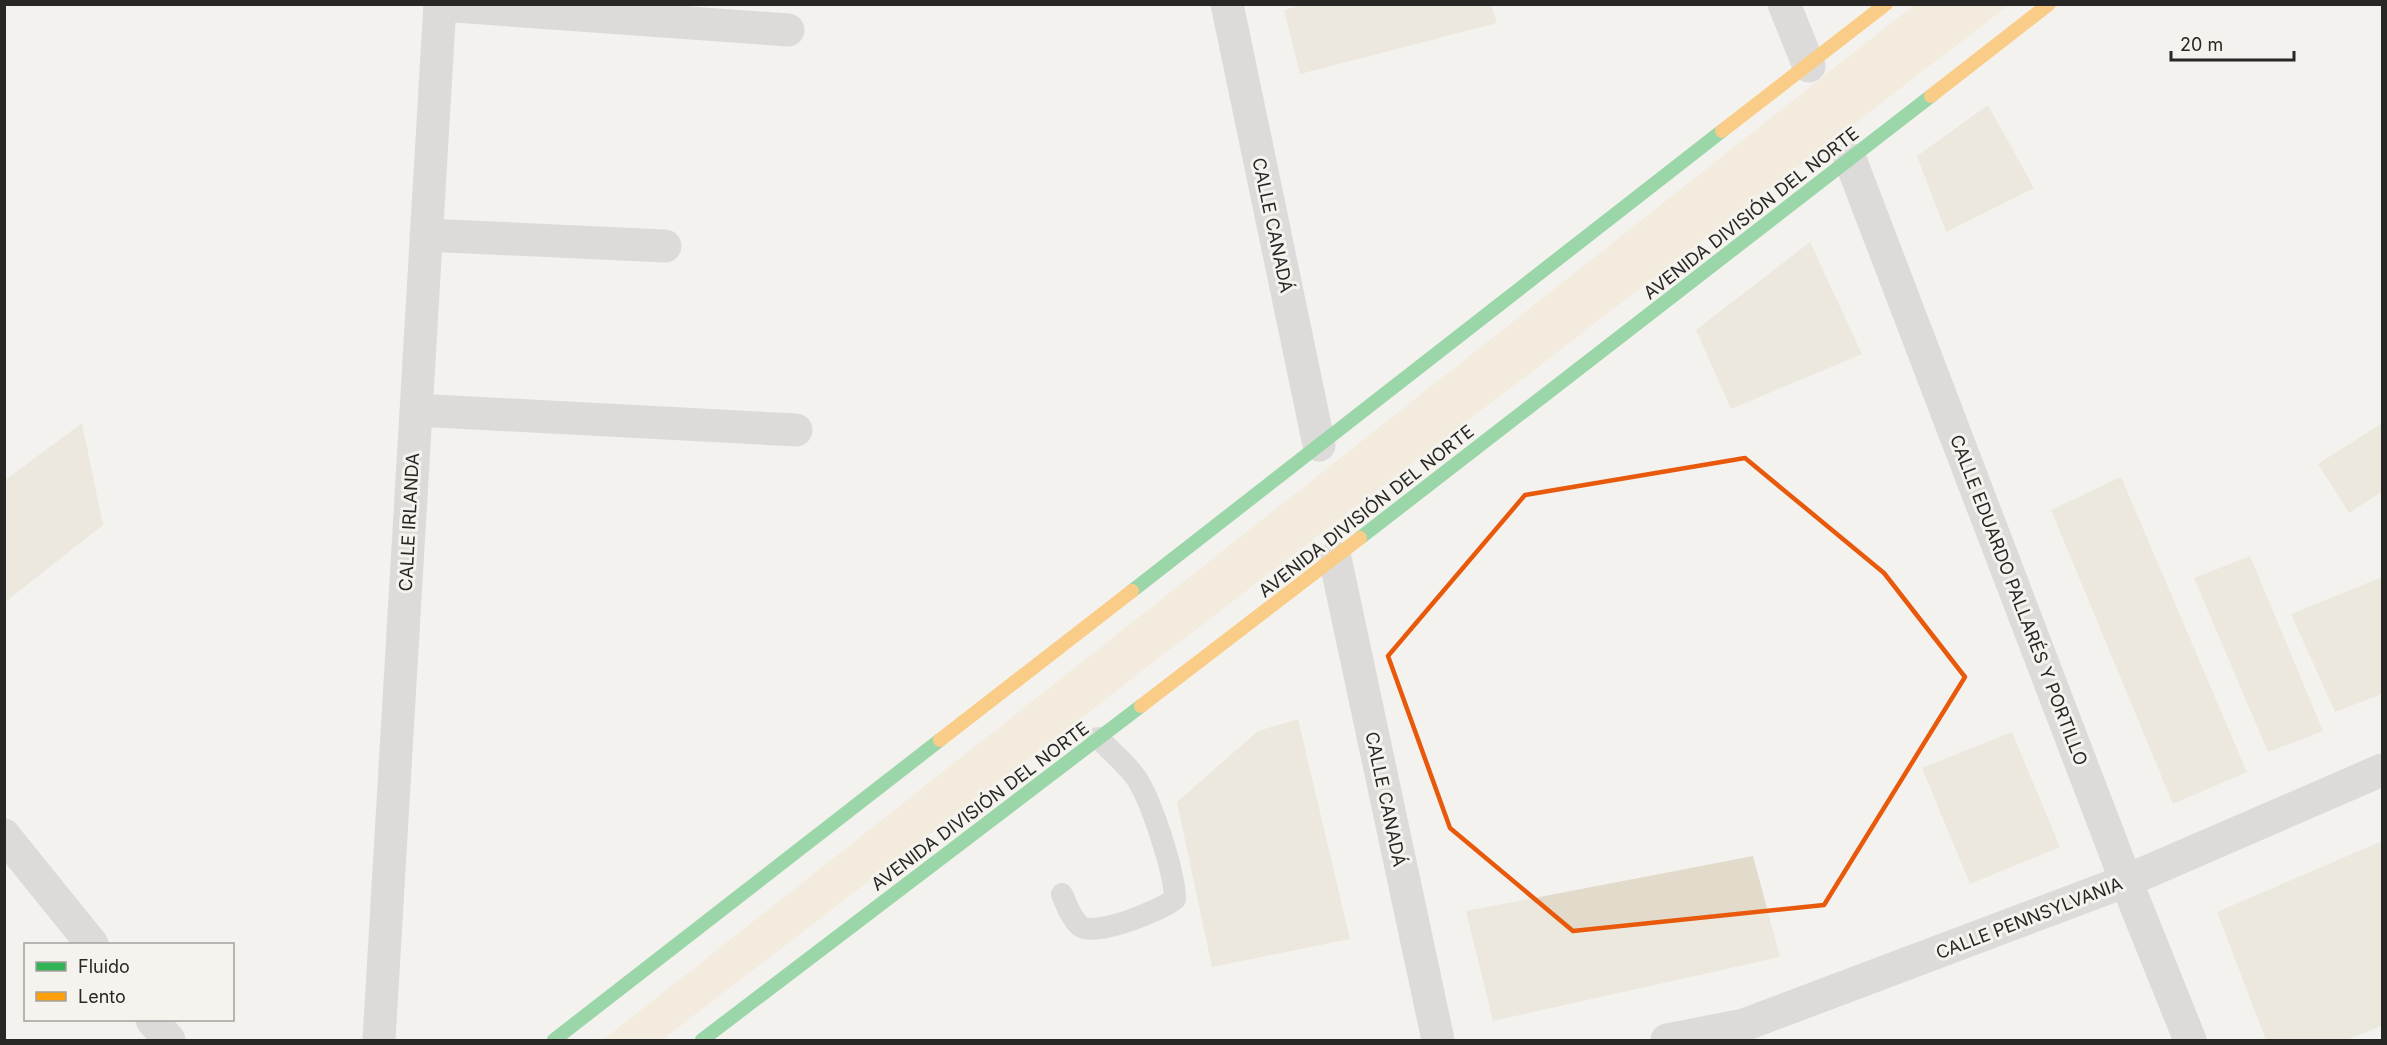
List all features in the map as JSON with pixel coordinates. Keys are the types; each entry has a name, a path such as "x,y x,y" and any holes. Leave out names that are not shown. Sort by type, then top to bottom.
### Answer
{"main road":[{"path":"554,1041 1886,4"},
{"name":"AVENIDA DIVISIÓN DEL NORTE","path":"702,1041 1335,558 2049,4"}],"street":[{"name":"CALLE CANADÁ","path":"1227,4 1319,445"},
{"path":"1784,4 1809,66"},
{"path":"440,5 788,30"},
{"name":"CALLE IRLANDA","path":"379,1041 440,5"},
{"name":"CALLE EDUARDO PALLARÉS Y PORTILLO","path":"1850,159 2126,881 2190,1041"},
{"path":"426,235 665,246"},
{"path":"416,410 796,430"},
{"name":"CALLE CANADÁ","path":"1335,558 1438,1041"},
{"name":"CALLE PENNSYLVANIA","path":"1667,1041 1744,1025 2126,881 2382,770"},
{"path":"4,835 90,943"},
{"path":"153,1021 169,1041"}],"lane":[{"path":"1062,894 1080,927 1088,930 1158,910 1175,899 1173,878 1157,826 1135,776 1098,738"}],"highlighted area":[{"path":"1745,458 1884,573 1965,677 1824,905 1573,931 1450,828 1388,656 1525,495"}],"shaded area":[{"path":"1915,4 2009,5 662,1040 603,1040"}],"building":[{"path":"1306,4 1491,4 1497,23 1300,74 1284,10"},
{"path":"1988,105 2034,188 1946,232 1917,156"},
{"path":"1810,242 1862,354 1731,409 1696,330"},
{"path":"82,423 103,525 4,603 4,481"},
{"path":"2382,423 2382,492 2349,513 2318,464"},
{"path":"2121,477 2247,772 2173,804 2051,510"},
{"path":"2250,556 2323,731 2268,752 2194,578"},
{"path":"2382,577 2382,694 2335,712 2291,614"},
{"path":"1298,719 1350,939 1212,967 1177,802 1258,731"},
{"path":"2012,732 2060,847 1970,884 1922,768"},
{"path":"2382,841 2382,1026 2346,1040 2266,1040 2217,912"},
{"path":"1753,856 1780,957 1493,1021 1466,911"}],"traffic: fast":[{"path":"1360,538 1931,96"},
{"path":"1132,591 1722,131"},
{"path":"702,1040 1141,706"},
{"path":"554,1040 940,740"}],"traffic: slow":[{"path":"1722,131 1886,4"},
{"path":"1931,96 2049,4"},
{"path":"1141,706 1360,538"},
{"path":"940,740 1132,591"}]}
